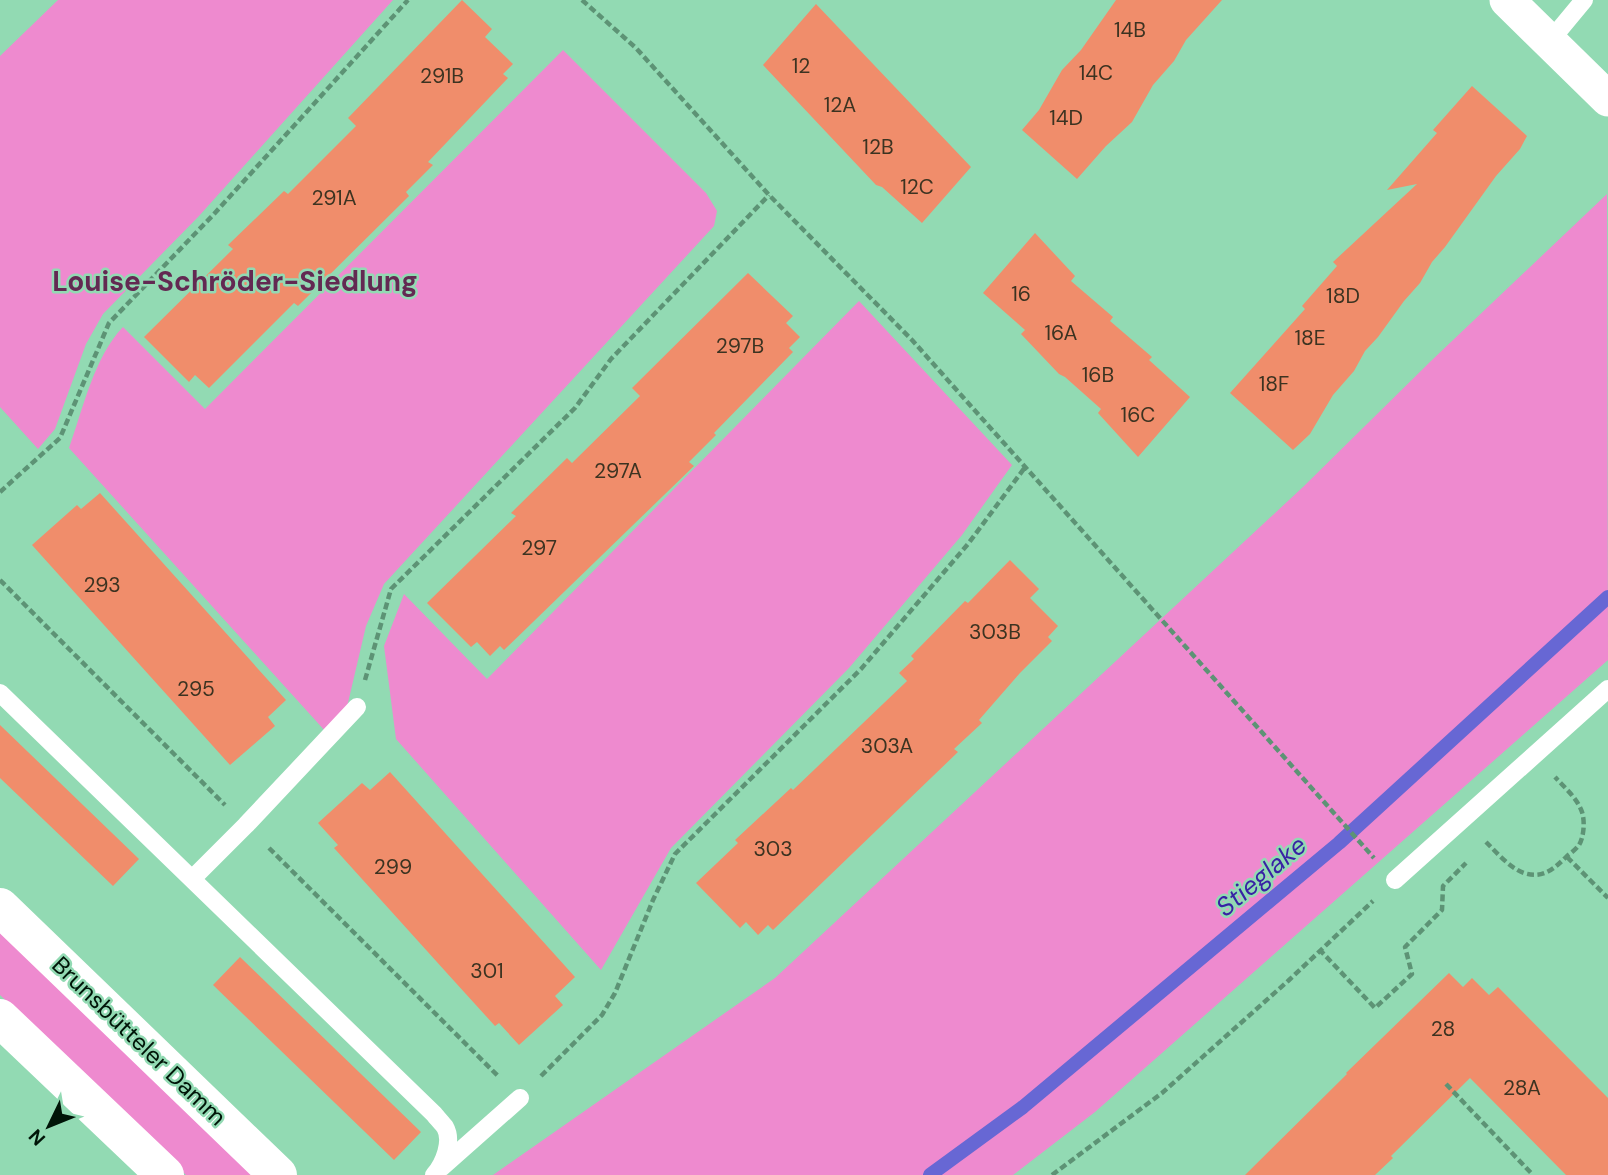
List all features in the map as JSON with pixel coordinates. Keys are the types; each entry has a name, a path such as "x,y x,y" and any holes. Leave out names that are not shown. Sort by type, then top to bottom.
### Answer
{"main road":[{"name":"Brunsbütteler Damm","path":"0,907 278,1175"},
{"path":"0,1018 164,1175"}],"street":[{"path":"1507,0 1608,99"}],"lane":[{"path":"1550,41 1584,0"},
{"path":"1395,880 1608,689"},
{"path":"0,693 434,1114 447,1130 447,1149 436,1172"},
{"path":"192,879 357,707"},
{"path":"436,1172 520,1097"}],"path":[{"path":"0,492 60,438 109,323 214,214 408,0"},
{"path":"582,0 636,48 769,195 912,340 1381,866"},
{"path":"357,707 391,589 575,408 611,359 769,195"},
{"path":"0,580 520,1097 602,1015 615,993 675,854 861,669 968,544 1026,466"},
{"path":"1465,817 1504,860 1521,873 1538,876 1553,870 1580,844 1582,814 1575,799 1535,755"},
{"path":"1478,851 1487,842"},
{"path":"1567,857 1608,898"},
{"path":"1319,949 1375,1008 1412,974 1405,947 1442,910 1443,886 1469,860"},
{"path":"1052,1175 1162,1093 1395,880"},
{"path":"1446,1084 1533,1175"}],"shaded area":[{"path":"58,0 393,0 199,216 103,314 86,344 55,429 38,449 0,407 0,56"},
{"path":"563,50 706,193 717,211 714,226 384,584 366,626 347,707 326,732 69,448 85,400 104,353 123,327 205,409"},
{"path":"1607,194 1608,660 1095,1112 1013,1175 493,1175 775,978 1303,487"},
{"path":"859,301 1012,465 962,535 849,668 671,848 601,970 396,739 384,646 404,594 487,679"},
{"path":"0,932 252,1175 186,1175 0,995"}],"building":[{"path":"462,0 492,29 485,37 513,64 503,74 508,78 428,162 433,165 406,192 409,196 298,306 294,303 209,388 195,375 189,382 144,337 233,249 228,245 284,191 288,194 356,126 348,118"},
{"path":"1116,0 1222,0 1186,40 1174,61 1153,85 1132,122 1077,179 1022,130 1039,110 1062,70 1081,50"},
{"path":"816,4 971,167 922,223 882,187 876,185 763,65"},
{"path":"1472,86 1527,136 1520,149 1496,176 1432,262 1420,283 1365,351 1354,371 1333,395 1310,434 1293,450 1230,393 1305,309 1302,306 1337,266 1333,262 1417,184 1387,190 1437,133 1433,130"},
{"path":"1035,233 1075,276 1071,281 1113,317 1110,321 1152,357 1149,360 1190,397 1138,457 1098,413 1101,409 1059,374 1021,334 1025,330 983,293"},
{"path":"748,273 793,316 786,323 800,337 789,348 793,352 714,433 716,435 689,462 694,466 504,650 500,646 490,656 477,642 471,647 427,603 516,516 511,513 567,458 572,463 640,396 632,388"},
{"path":"100,493 286,700 268,717 275,726 230,765 32,545 77,505 81,509"},
{"path":"1010,560 1039,589 1030,598 1058,626 1048,637 1052,641 979,720 982,723 954,749 958,752 773,930 768,925 758,935 746,922 740,928 696,883 738,843 735,840 791,788 793,790 907,681 899,673 914,659 911,656"},
{"path":"0,725 139,859 113,886 0,778"},
{"path":"390,772 575,977 555,996 563,1005 519,1045 499,1023 495,1026 455,982 334,848 338,845 318,823 362,783 370,790"},
{"path":"240,957 421,1132 394,1160 213,985"},
{"path":"1449,973 1463,987 1472,978 1489,995 1498,987 1608,1098 1608,1175 1566,1175 1470,1078 1375,1175 1245,1175 1346,1073"}],"waterway":[{"name":"Stieglake","path":"930,1175 1023,1107 1339,843 1608,597"}],"district":[{"name":"Louise-Schröder-Siedlung","path":"235,281"}]}
